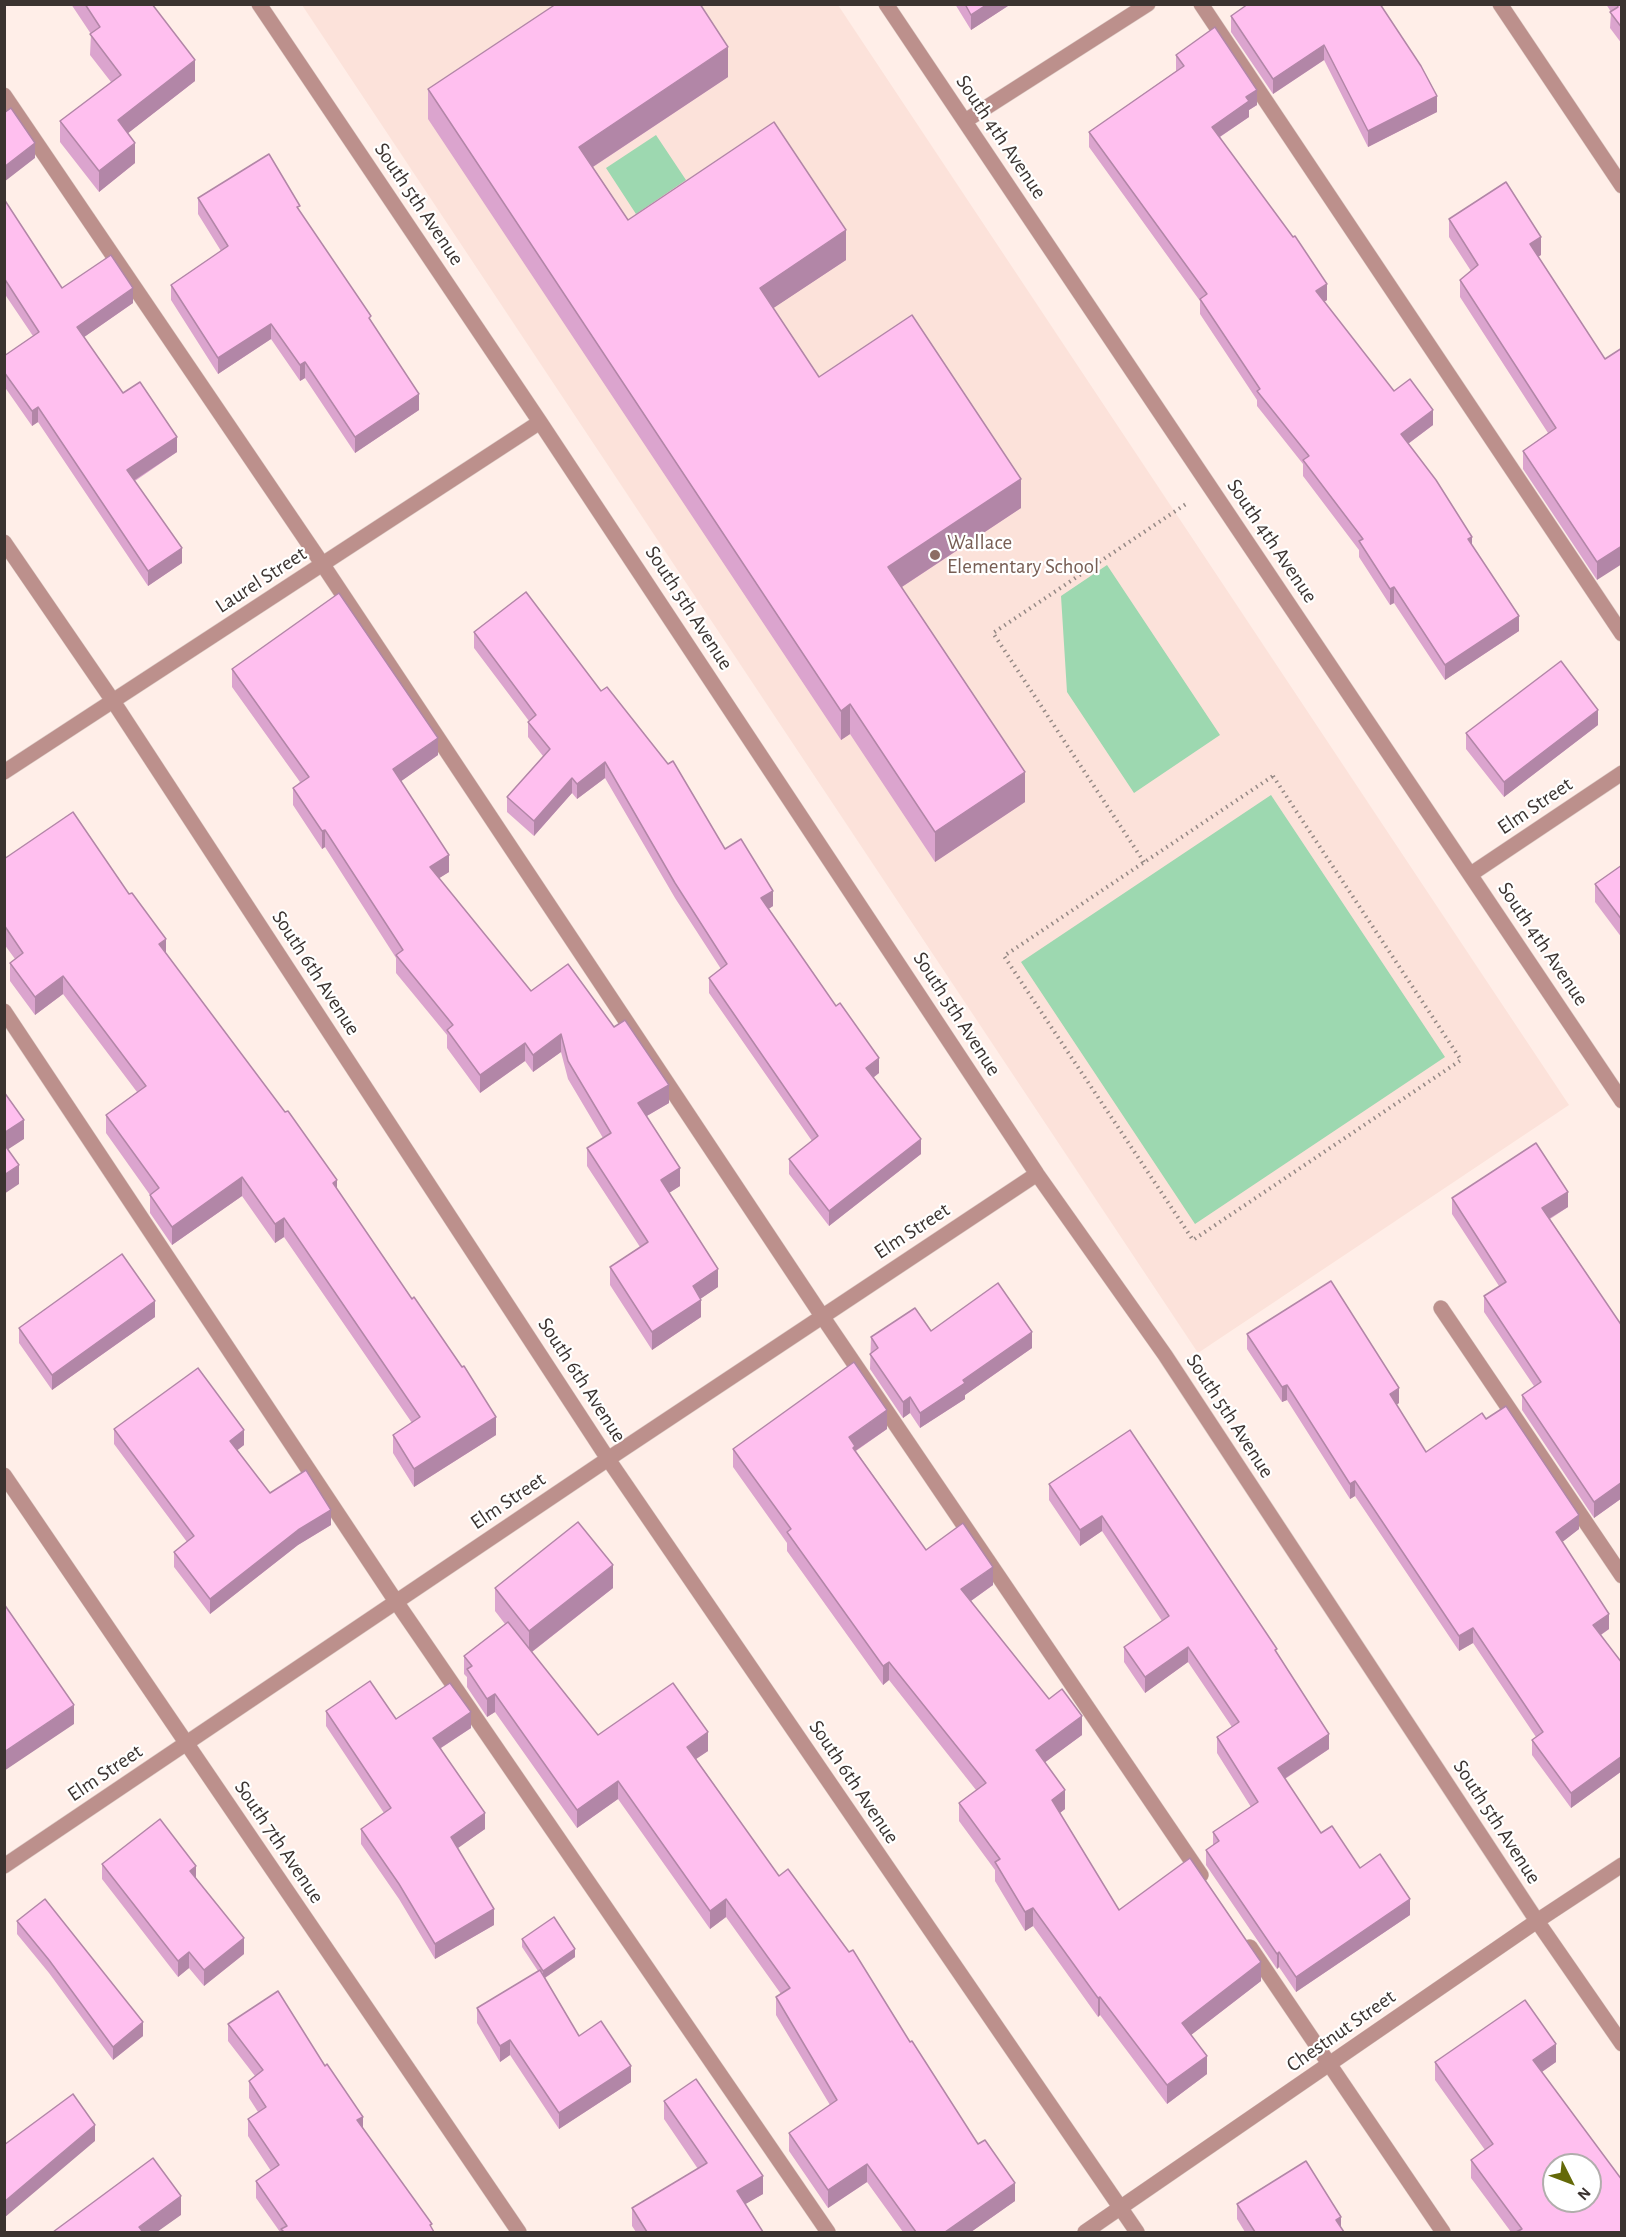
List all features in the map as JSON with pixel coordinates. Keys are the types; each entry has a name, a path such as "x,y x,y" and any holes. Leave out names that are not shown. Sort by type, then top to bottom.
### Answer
{"street":[{"name":"South 5th Avenue","path":"259,4 540,422 1037,1174 1165,1355 1537,1921 1622,2044"},
{"name":"South 4th Avenue","path":"886,4 1622,1101"},
{"path":"965,121 1148,4"},
{"path":"1201,4 1622,634"},
{"path":"1500,4 1622,186"},
{"path":"4,95 323,565 822,1316 1210,1887"},
{"name":"Laurel Street","path":"4,772 540,422"},
{"name":"South 6th Avenue","path":"4,542 113,701 608,1459 1137,2232"},
{"name":"Elm Street","path":"1471,874 1622,773"},
{"path":"4,1011 397,1603 828,2232"},
{"name":"Elm Street","path":"4,1866 608,1459 1037,1174"},
{"path":"1440,1308 1622,1576"},
{"name":"South 7th Avenue","path":"4,1474 519,2232"},
{"name":"Chestnut Street","path":"1085,2232 1622,1865"},
{"path":"1243,1936 1443,2232"}],"path":[{"path":"1144,862 993,633 1211,488"},
{"path":"1273,776 1461,1060 1193,1240 1004,956 1144,862 1273,776"}],"shaded area":[{"name":"Wallace Elementary School","path":"302,5 838,5 1569,1105 1198,1353"}],"green space":[{"path":"656,135 686,180 636,214 606,168"},
{"path":"1107,565 1220,735 1134,793 1067,692 1061,596"},
{"path":"1271,795 1445,1057 1195,1224 1021,962"}],"building":[{"path":"85,4 152,4 195,60 118,120 135,143 99,171 60,121 121,75 90,34 100,27"},
{"path":"556,4 700,4 728,47 579,147 628,220 774,122 846,230 760,288 819,377 912,315 1021,479 888,567 1025,772 935,832 850,704 841,711 428,89"},
{"path":"965,4 988,4 971,15"},
{"path":"1248,4 1380,4 1421,66 1437,96 1368,131 1324,45 1273,79 1231,16"},
{"path":"1617,4 1622,4 1622,28 1610,12 1618,7"},
{"path":"1215,27 1257,90 1246,97 1249,101 1212,127 1293,237 1295,236 1327,284 1316,291 1394,391 1410,379 1433,410 1401,434 1436,480 1472,537 1468,539 1519,616 1445,665 1394,587 1390,589 1359,541 1363,539 1303,460 1309,456 1257,391 1260,389 1200,299 1207,294 1089,132 1184,66 1176,55"},
{"path":"11,108 35,143 4,167 4,113"},
{"path":"269,154 300,206 297,207 371,316 369,318 419,394 355,437 305,362 300,365 271,324 218,358 171,285 228,246 198,198"},
{"path":"1506,182 1541,237 1530,244 1605,359 1622,348 1622,546 1597,562 1523,451 1556,428 1460,280 1478,265 1449,219"},
{"path":"4,199 62,288 111,255 133,288 77,327 123,393 140,382 177,437 127,470 182,548 148,571 38,407 32,411 4,372 4,356 39,332 4,278"},
{"path":"526,592 601,691 607,687 668,764 673,761 725,849 741,839 773,891 761,898 836,1006 840,1003 879,1058 866,1068 921,1139 829,1211 789,1159 818,1136 709,978 727,964 675,883 605,762 577,784 572,778 534,821 507,797 550,749 528,722 536,715 474,632"},
{"path":"339,593 438,738 393,769 449,855 430,867 531,991 568,964 614,1027 625,1020 669,1085 638,1103 680,1168 661,1180 718,1269 693,1286 701,1300 652,1332 610,1267 648,1242 587,1148 611,1133 568,1061 561,1034 533,1055 525,1043 480,1075 447,1030 453,1025 396,955 403,950 325,830 322,831 293,788 309,777 232,669"},
{"path":"1561,661 1598,710 1504,782 1466,733"},
{"path":"73,812 129,894 132,893 166,939 159,944 285,1112 288,1111 337,1180 333,1183 412,1299 414,1297 462,1367 464,1366 496,1417 414,1469 393,1435 420,1417 284,1218 275,1224 242,1177 172,1227 150,1195 159,1188 106,1115 146,1086 63,976 35,997 10,963 23,953 4,925 4,859"},
{"path":"1622,865 1622,920 1595,884"},
{"path":"4,1092 24,1120 4,1133"},
{"path":"1536,1143 1568,1192 1542,1208 1622,1326 1622,1482 1594,1502 1522,1395 1541,1382 1484,1296 1506,1282 1452,1198"},
{"path":"4,1144 19,1165 4,1175"},
{"path":"122,1254 155,1301 52,1375 19,1328"},
{"path":"1331,1281 1399,1388 1390,1394 1426,1452 1482,1413 1486,1419 1506,1406 1579,1515 1556,1532 1609,1614 1593,1625 1622,1663 1622,1756 1571,1793 1532,1740 1543,1732 1473,1628 1459,1636 1355,1481 1350,1484 1287,1385 1282,1387 1247,1334"},
{"path":"998,1283 1032,1332 963,1380 965,1383 920,1413 910,1397 903,1402 870,1354 878,1348 871,1337 915,1308 931,1331"},
{"path":"854,1362 887,1410 849,1437 855,1446 853,1448 926,1550 963,1523 993,1567 961,1589 1049,1699 1062,1689 1082,1716 1036,1750 1065,1790 1052,1800 1119,1910 1190,1858 1261,1962 1182,2023 1207,2056 1167,2085 1100,1997 1098,1998 1033,1908 1025,1912 995,1862 1000,1859 959,1803 986,1783 889,1662 883,1666 787,1532 791,1529 733,1449"},
{"path":"198,1368 244,1430 230,1441 270,1493 306,1470 331,1510 298,1530 210,1599 174,1552 194,1536 114,1429"},
{"path":"1130,1430 1277,1649 1275,1650 1329,1734 1278,1768 1321,1833 1332,1826 1360,1868 1380,1854 1410,1899 1296,1977 1279,1952 1277,1954 1206,1850 1219,1841 1213,1832 1258,1802 1217,1737 1239,1722 1188,1647 1145,1677 1124,1647 1169,1616 1102,1516 1080,1530 1049,1484"},
{"path":"578,1522 613,1565 529,1631 495,1588"},
{"path":"4,1604 74,1705 4,1752"},
{"path":"508,1622 598,1735 673,1683 708,1732 687,1747 779,1876 788,1869 849,1952 853,1950 910,2042 912,2041 978,2144 985,2140 1015,2183 945,2232 916,2232 867,2164 828,2190 789,2133 837,2100 776,1997 790,1988 726,1899 710,1911 618,1781 577,1810 495,1694 487,1699 467,1669 472,1666 464,1656"},
{"path":"370,1681 396,1719 450,1683 471,1712 433,1738 485,1813 451,1837 494,1909 435,1944 399,1884 361,1829 391,1808 326,1711"},
{"path":"160,1819 196,1866 190,1871 244,1938 204,1970 189,1952 178,1961 102,1864"},
{"path":"45,1899 143,2022 113,2047 49,1960 17,1921"},
{"path":"554,1917 575,1949 543,1971 522,1939"},
{"path":"540,1970 579,2036 601,2021 631,2066 559,2113 510,2040 500,2046 477,2008"},
{"path":"278,1991 325,2066 327,2064 363,2117 357,2120 432,2224 430,2225 434,2232 284,2232 281,2229 287,2226 256,2181 279,2165 248,2119 266,2107 249,2081 263,2070 228,2024"},
{"path":"1525,2000 1556,2044 1533,2060 1602,2153 1542,2153 1542,2213 1602,2213 1602,2153 1622,2180 1622,2232 1516,2232 1522,2229 1471,2160 1493,2144 1435,2062"},
{"path":"696,2079 763,2176 737,2191 763,2232 647,2232 632,2208 707,2163 664,2101"},
{"path":"73,2094 95,2125 4,2202 4,2145"},
{"path":"153,2158 181,2196 139,2227 143,2232 53,2232"},
{"path":"1306,2161 1341,2217 1336,2220 1344,2232 1255,2232 1237,2204"}],"place":[{"name":"Wallace Elementary School","path":"935,555"}]}
